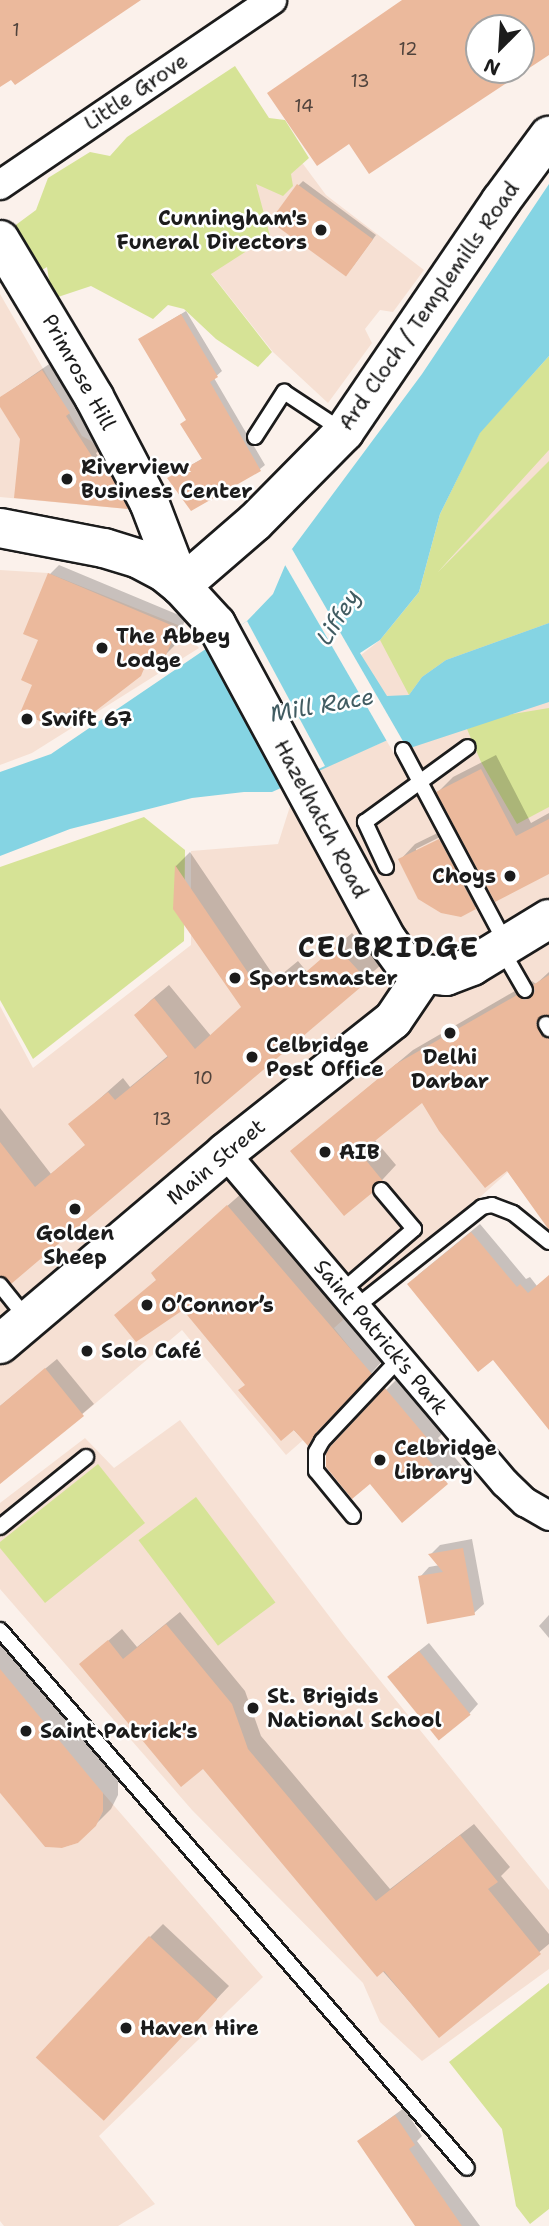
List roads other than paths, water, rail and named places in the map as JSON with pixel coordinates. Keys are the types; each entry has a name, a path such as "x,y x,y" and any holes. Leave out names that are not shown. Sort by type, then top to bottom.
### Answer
{"main road":[{"name":"Ard Cloch / Templemills Road","path":"181,586 256,522 344,432 501,201 549,136"},
{"name":"Primrose Hill","path":"0,240 106,420 149,502 181,586"},
{"path":"0,528 49,536 128,556 165,573 181,586"},
{"name":"Hazelhatch Road","path":"181,586 216,624 387,940 404,963 424,974"},
{"path":"424,974 446,976 472,966 549,919"},
{"name":"Main Street","path":"14,1332 225,1153 393,1020 424,974"}],"street":[{"name":"Little Grove","path":"0,185 272,0"},
{"name":"Saint Patrick's Park","path":"225,1153 514,1492 549,1516"}],"lane":[{"path":"255,437 284,392 344,432"},
{"path":"386,867 365,822 404,791 422,782 468,747"},
{"path":"403,750 422,782 525,990"},
{"path":"349,1299 414,1229 381,1190"},
{"path":"349,1299 482,1207 492,1205 513,1213 549,1242"},
{"path":"0,1284 14,1332"},
{"path":"353,1516 316,1471 316,1452 322,1441 399,1359"},
{"path":"0,1527 86,1457"},
{"path":"0,1630 467,2168"}],"water":[{"path":"549,184 549,356 480,433 440,514 419,592 380,640 360,653 387,696 409,695 422,677 446,660 549,623 549,702 398,752 390,739 272,792 192,798 70,829 0,856 0,772 51,754 247,621 273,594 292,549 422,374"}],"place":[{"name":"Cunningham's Funeral Directors","path":"321,230"},
{"name":"Riverview Business Center","path":"67,479"},
{"name":"The Abbey Lodge","path":"102,648"},
{"name":"Swift 67","path":"27,719"},
{"name":"Choys","path":"510,876"},
{"name":"Sportsmaster","path":"235,978"},
{"name":"Delhi Darbar","path":"450,1033"},
{"name":"Celbridge Post Office","path":"252,1057"},
{"name":"AIB","path":"325,1152"},
{"name":"Golden Sheep","path":"75,1209"},
{"name":"O’Connor’s","path":"147,1305"},
{"name":"Solo Café","path":"87,1351"},
{"name":"Celbridge Library","path":"380,1460"},
{"name":"St. Brigids National School","path":"253,1708"},
{"name":"Saint Patrick's","path":"26,1731"},
{"name":"Haven Hire","path":"126,2028"}],"district":[{"name":"CELBRIDGE","path":"389,947"}],"water label":[{"name":"Liffey","path":"338,617"},
{"name":"Mill Race","path":"322,705"}]}
